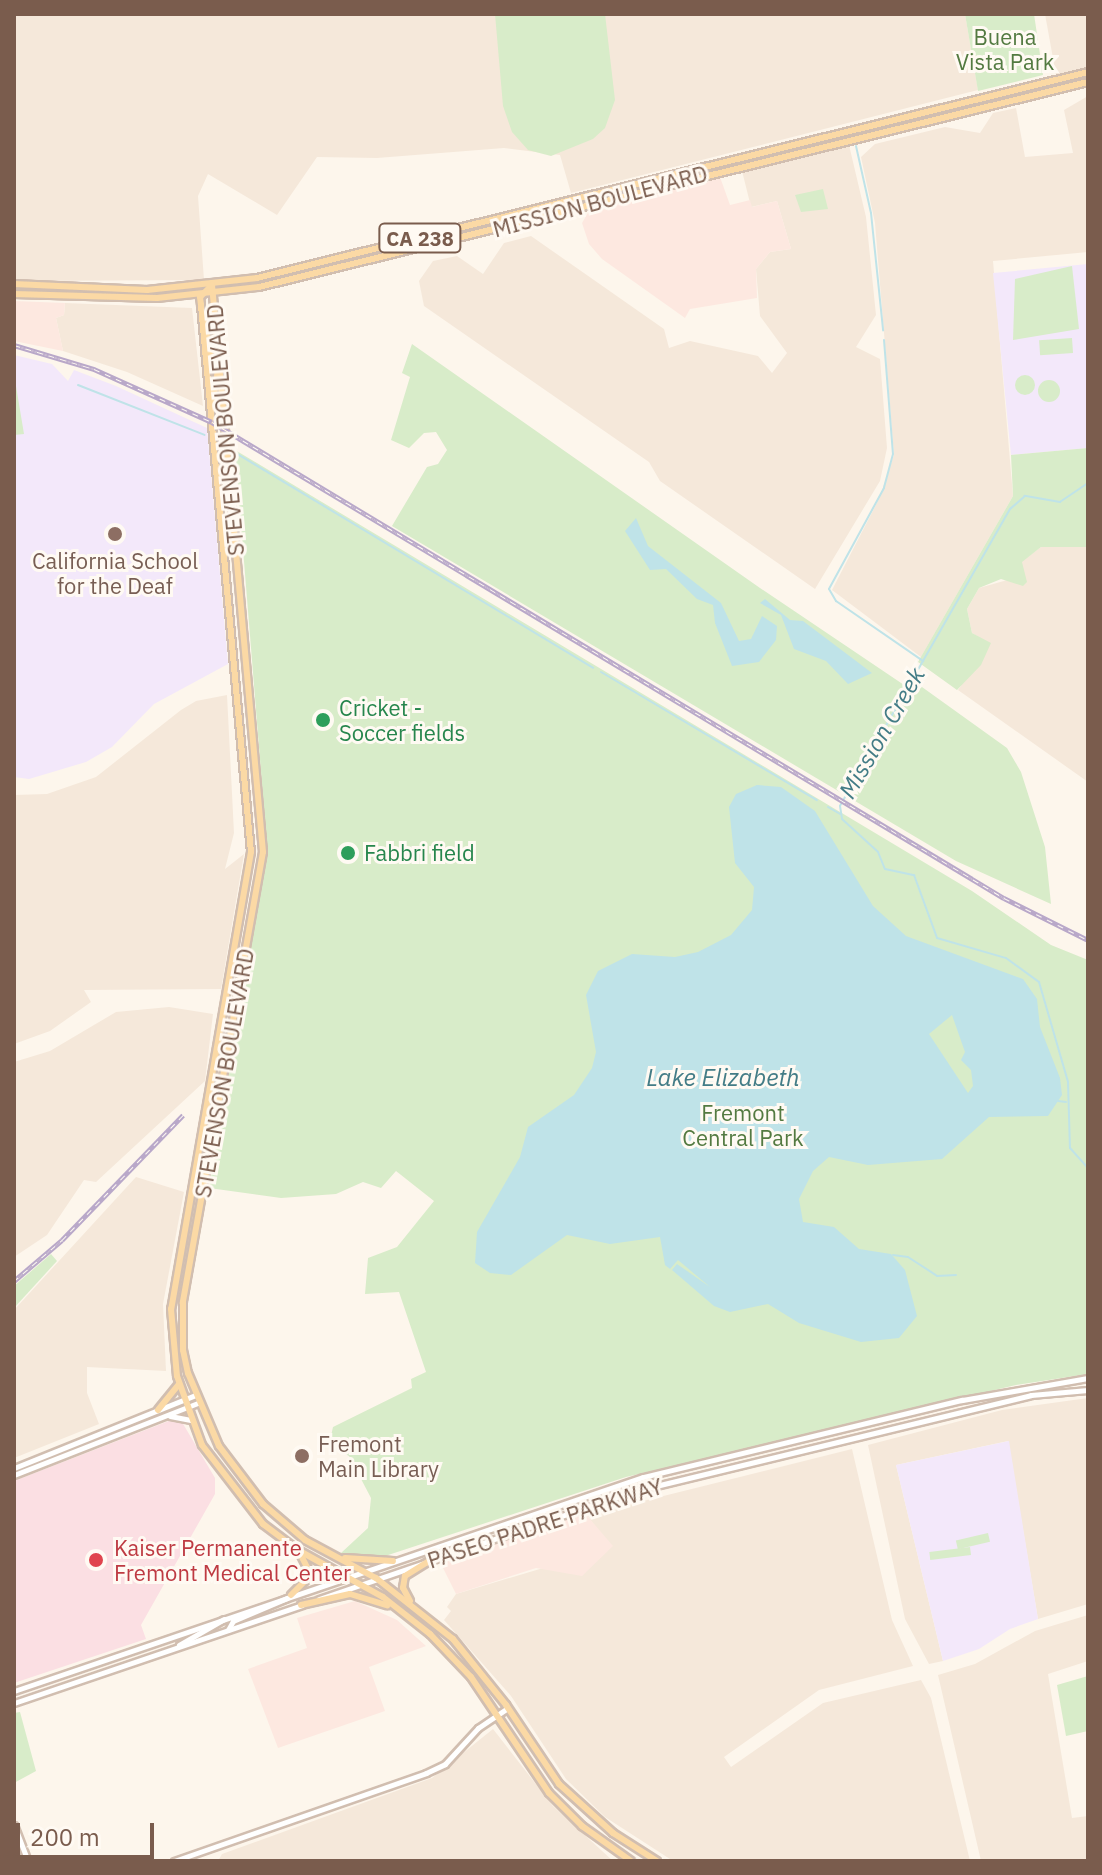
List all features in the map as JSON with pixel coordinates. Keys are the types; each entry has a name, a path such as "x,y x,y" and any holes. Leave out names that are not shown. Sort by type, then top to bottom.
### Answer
{"main road":[{"name":"MISSION BOULEVARD","path":"14,284 147,290 212,285 301,269 1088,72"},
{"name":"MISSION BOULEVARD","path":"14,294 213,296 1088,82"},
{"name":"STEVENSON BOULEVARD","path":"212,285 263,852 183,1303 183,1350 198,1403 219,1446 263,1504 305,1540 376,1578 462,1649 508,1708 559,1784 591,1816 657,1861"},
{"name":"STEVENSON BOULEVARD","path":"212,285 200,297 201,312 251,852 171,1309 171,1352 179,1384 191,1420 209,1456 246,1504 296,1549 361,1583 405,1614 448,1652 497,1715 549,1793 582,1826 631,1861"},
{"path":"201,312 211,357 219,364 211,415"},
{"name":"PASEO PADRE PARKWAY","path":"14,1691 362,1570 643,1477 962,1400 1088,1378"},
{"path":"158,1410 179,1384"},
{"name":"PASEO PADRE PARKWAY","path":"14,1703 635,1491 1019,1398 1088,1390"},
{"path":"14,1468 196,1395"},
{"path":"14,1475 198,1403"},
{"path":"165,1416 191,1420"},
{"path":"228,1630 233,1621 279,1605 311,1575 296,1549"},
{"path":"334,1555 393,1561"},
{"path":"411,1604 403,1588 405,1576 436,1557"},
{"path":"301,1605 357,1594 405,1614"},
{"path":"178,1647 183,1639 219,1626 224,1618"},
{"path":"174,1861 426,1773 445,1764 508,1708"},
{"path":"14,1825 28,1861"},
{"path":"14,1848 19,1861"}],"shaded area":[{"path":"14,14 965,14 978,90 571,193 560,155 504,148 377,158 317,157 277,215 208,174 198,196 204,280 14,281"},
{"path":"1045,14 1088,14 1088,68 1056,75"},
{"path":"1088,96 1088,252 993,261 1013,496 921,657 832,590 879,499 894,455 875,223 861,157 875,144 945,127 980,133 993,113 1016,108 1025,157 1073,153 1064,110"},
{"path":"849,145 866,217 876,315 856,347 880,359 887,448 880,481 815,589 660,481 649,462 424,306 419,281 433,261 457,256 483,274 504,243 531,236 664,329 669,348 690,341 758,356 772,373 787,353 760,316 756,269 770,252 791,249 777,201 751,207 742,171"},
{"path":"720,177 730,205 750,200 752,207 777,201 791,249 770,252 756,269 757,298 690,309 685,318 602,259 589,244 582,223 589,211"},
{"path":"1088,264 1088,448 1011,455 993,273"},
{"path":"14,301 65,303 64,315 56,318 63,351 14,341"},
{"path":"65,303 192,308 203,406 127,372 63,351 56,318 64,315"},
{"name":"California School for the Deaf","path":"14,355 52,364 68,381 74,370 207,428 228,664 154,704 112,747 86,762 29,779 14,777"},
{"path":"1041,547 1088,547 1088,782 958,690 990,644 972,633 967,609 979,588 1022,576 1022,561"},
{"path":"227,695 234,833 225,869 244,854 221,989 84,990 91,1002 50,1031 14,1044 14,795 47,794 96,777 181,710 196,701"},
{"path":"169,1007 213,1014 205,1081 96,1182 84,1180 47,1235 14,1257 14,1062 50,1051 116,1012"},
{"path":"136,1177 184,1192 163,1304 166,1371 87,1367 87,1393 99,1424 14,1458 14,1310"},
{"path":"1088,1398 1088,1604 1038,1619 1008,1441 896,1465 943,1661 929,1664 905,1619 868,1445 1002,1410"},
{"name":"Kaiser Permanente Fremont Medical Center","path":"179,1417 215,1478 215,1494 141,1625 146,1639 14,1683 14,1481"},
{"path":"1009,1441 1038,1619 1010,1629 979,1649 943,1661 896,1465"},
{"path":"852,1449 892,1620 913,1666 819,1690 724,1757 731,1767 823,1703 921,1680 931,1698 970,1861 673,1861 605,1817 566,1779 511,1696 444,1620 451,1611 447,1607 456,1594 610,1548 587,1515"},
{"path":"583,1511 613,1546 582,1576 536,1568 456,1594 440,1562"},
{"path":"355,1601 397,1620 426,1646 369,1667 385,1711 278,1748 248,1669 307,1648 297,1618"},
{"path":"1088,1615 1088,1661 1048,1674 1072,1818 1088,1816 1088,1861 981,1861 938,1675 975,1664 1035,1631"},
{"path":"493,1729 553,1806 613,1861 218,1861 222,1854 432,1778"}],"green space":[{"path":"495,14 605,14 615,100 605,128 593,139 551,156 528,150 512,132 503,106"},
{"name":"Buena Vista Park","path":"965,14 1034,14 1043,75 978,91"},
{"path":"823,189 828,209 801,212 795,195"},
{"path":"1072,266 1079,329 1013,340 1015,279"},
{"path":"1072,338 1073,353 1040,355 1039,340"},
{"path":"412,344 760,588 910,689 915,682 1007,748 1021,772 1045,847 1051,904 956,861 392,526 427,467 438,464 447,450 436,432 424,433 409,448 391,440 410,377 402,373"},
{"path":"1025,375 1032,378 1035,385 1032,392 1025,395 1018,392 1015,385 1018,378"},
{"path":"1049,380 1057,383 1060,391 1057,399 1049,402 1041,399 1038,391 1041,383"},
{"path":"14,387 24,434 14,435"},
{"path":"1088,448 1088,547 1041,547 1022,562 1027,582 1023,586 1001,579 979,588 967,609 972,633 991,643 981,665 957,690 918,662 1013,496 1011,455"},
{"name":"Fremont Central Park","path":"235,450 972,891 1051,945 1088,960 1088,1374 1016,1385 626,1477 379,1558 341,1553 368,1528 371,1498 349,1456 329,1445 333,1427 412,1388 411,1379 426,1372 399,1292 365,1294 368,1258 397,1247 434,1201 396,1171 381,1188 363,1182 336,1194 281,1198 209,1188 267,846"},
{"path":"51,1254 57,1261 14,1308 14,1286"},
{"path":"988,1533 990,1542 958,1549 956,1540"},
{"path":"970,1547 971,1555 930,1560 929,1552"},
{"path":"1088,1676 1088,1731 1066,1736 1057,1685"},
{"path":"20,1712 36,1771 14,1783 14,1713"}],"water":[{"path":"636,518 648,546 721,603 739,641 751,639 762,616 777,626 776,640 759,662 732,666 715,623 713,605 697,599 666,569 650,570 625,531"},
{"path":"765,599 790,620 803,621 872,673 848,684 826,661 794,649 781,615 760,603"},
{"name":"Lake Elizabeth","path":"757,785 781,787 815,811 873,906 906,936 1023,979 1037,999 1040,1027 1060,1078 1062,1095 1048,1116 989,1117 942,1159 868,1165 829,1157 813,1171 799,1199 803,1222 834,1227 859,1249 891,1254 905,1270 917,1316 899,1338 861,1342 799,1323 768,1304 730,1312 714,1306 672,1270 677,1264 710,1287 678,1260 670,1269 665,1265 660,1237 610,1244 567,1235 511,1275 490,1273 475,1263 477,1232 520,1157 528,1127 574,1095 592,1068 596,1052 586,995 598,971 632,954 675,957 698,952 731,935 752,910 754,887 735,863 729,807 736,794","holes":["952,1015 965,1052 961,1060 971,1070 973,1086 968,1093 929,1034"]}],"waterway":[{"path":"856,146 871,213 883,330"},
{"path":"884,340 893,454 884,488 829,589 836,601 923,661"},
{"path":"78,385 205,435"},
{"path":"234,452 593,668"},
{"name":"Mission Creek","path":"1088,483 1060,502 1025,496 1010,509 840,806 842,819 878,852 885,869 914,875 937,938 1006,958 1039,982 1068,1082 1070,1148 1088,1168"},
{"path":"601,672 817,800"},
{"path":"828,807 840,814"},
{"path":"1058,1101 1066,1102"},
{"path":"893,1255 908,1257 937,1276 956,1275"}],"railway":[{"path":"14,345 94,369 212,422 1004,898 1088,940"},
{"path":"14,1281 62,1240 183,1115"}],"place":[{"name":"California School for the Deaf","path":"115,534"},
{"name":"Cricket - Soccer fields","path":"323,720"},
{"name":"Fabbri field","path":"348,853"},
{"name":"Fremont Main Library","path":"302,1456"},
{"name":"Kaiser Permanente Fremont Medical Center","path":"96,1560"}]}
